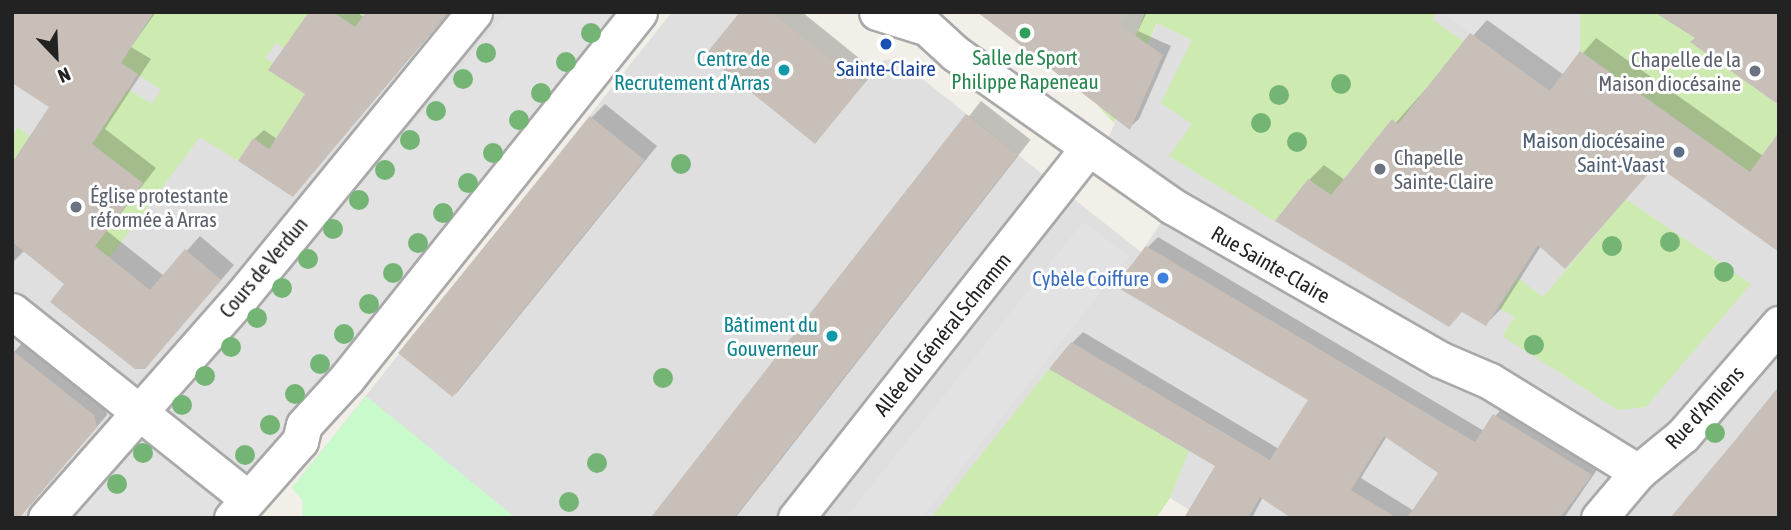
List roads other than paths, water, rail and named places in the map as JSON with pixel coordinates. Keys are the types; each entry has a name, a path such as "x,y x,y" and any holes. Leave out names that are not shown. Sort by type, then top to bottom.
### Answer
{"street":[{"name":"Cours de Verdun","path":"46,518 140,412 474,12"},
{"path":"12,311 140,412 240,508 300,441 304,425 347,377 639,12"},
{"name":"Rue Sainte-Claire","path":"877,12 916,19 1087,149 1281,270 1438,359 1490,382 1637,472"},
{"name":"Allée du Général Schramm","path":"796,518 1087,149"},
{"name":"Rue d'Amiens","path":"1599,518 1637,472 1683,435 1779,324"}],"place":[{"name":"Salle de Sport Philippe Rapeneau","path":"1025,33"},
{"name":"Sainte-Claire","path":"886,44"},
{"name":"Centre de Recrutement d'Arras","path":"784,70"},
{"name":"Chapelle de la Maison diocésaine","path":"1755,71"},
{"name":"Maison diocésaine Saint-Vaast","path":"1679,152"},
{"name":"Chapelle Sainte-Claire","path":"1380,169"},
{"name":"Église protestante réformée à Arras","path":"76,207"},
{"name":"Cybèle Coiffure","path":"1163,278"},
{"name":"Bâtiment du Gouverneur","path":"832,336"}]}
